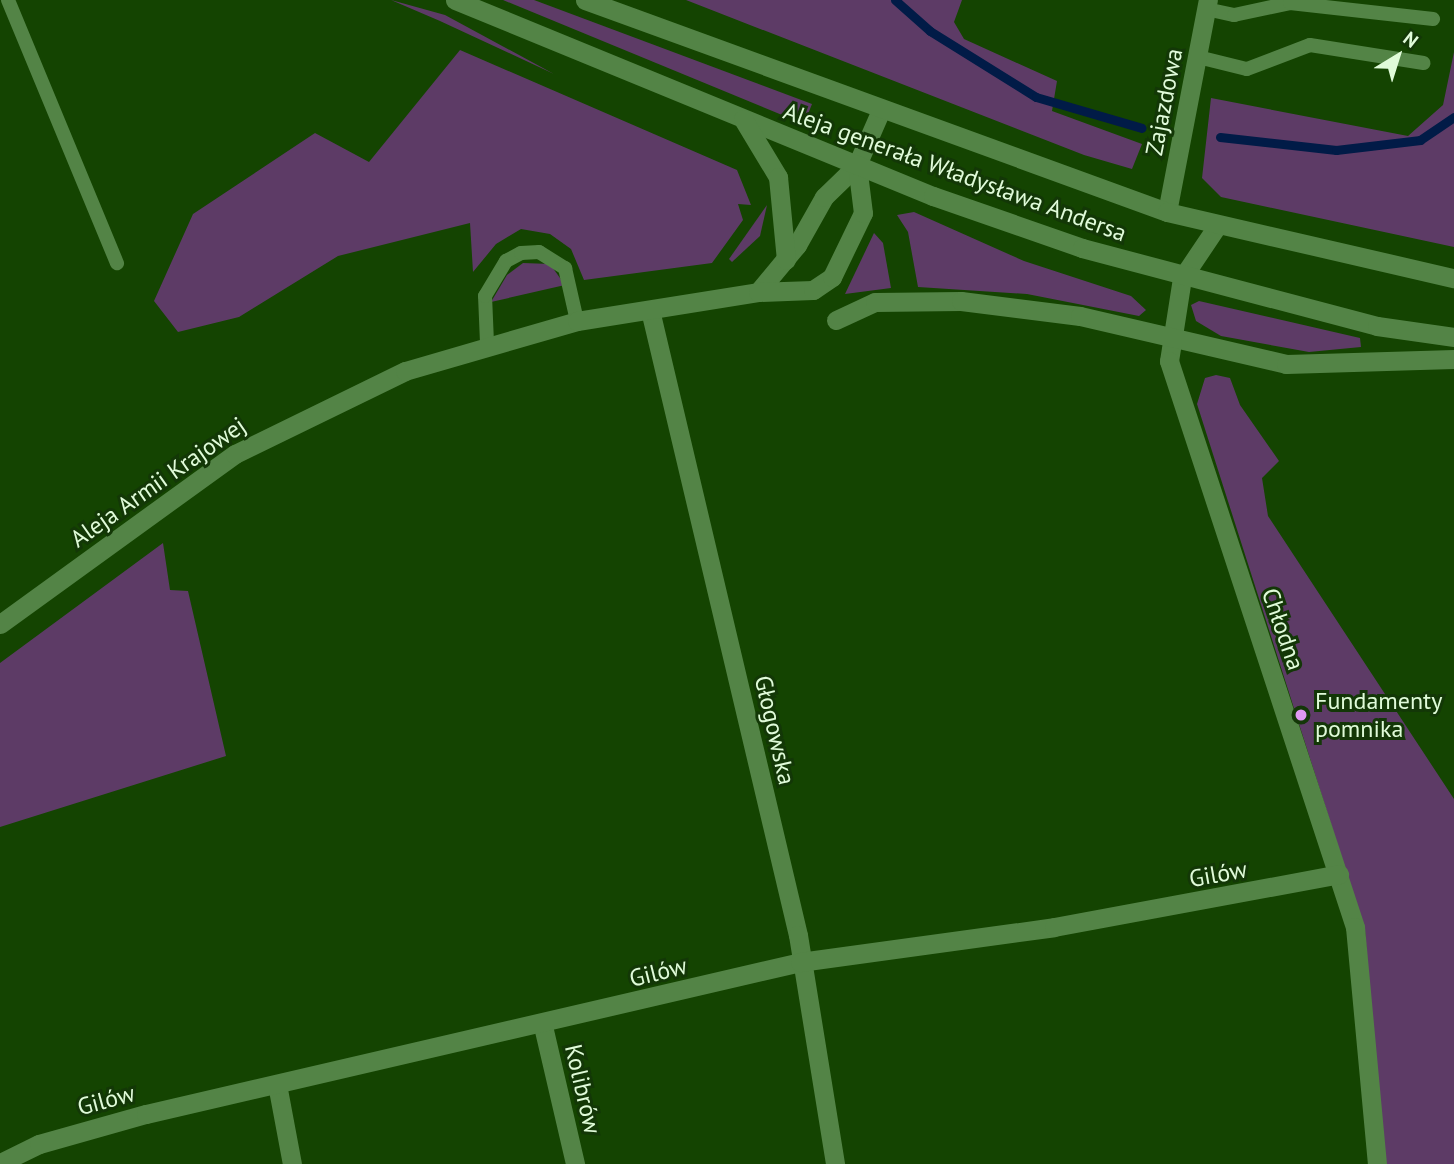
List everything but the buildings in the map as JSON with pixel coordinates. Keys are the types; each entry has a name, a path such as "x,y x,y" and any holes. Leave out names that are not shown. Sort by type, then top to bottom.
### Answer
{"street":[{"name":"Aleja generała Władysława Andersa","path":"456,0 857,165 1082,248 1182,278 1377,326 1454,337"},
{"name":"Aleja generała Władysława Andersa","path":"585,0 1167,212 1217,226 1454,278"},
{"name":"Zajazdowa","path":"1167,212 1207,4"},
{"path":"758,292 786,260 824,197 857,165 881,110"},
{"path":"743,119 778,177 786,260"},
{"name":"Aleja Armii Krajowej","path":"0,624 235,454 347,396 487,343 577,321 758,292 813,290 832,277 863,214 857,165"},
{"path":"1182,278 1217,226"},
{"name":"Chłodna","path":"1182,278 1169,334 1178,396 1355,927 1377,1164"},
{"path":"836,320 875,302 961,301 1169,334 1286,364 1454,359"},
{"name":"Głogowska","path":"650,310 800,962 835,1164"},
{"name":"Gilów","path":"0,1163 39,1144 276,1084 544,1026 800,962 1054,927 1339,874"},
{"name":"Kolibrów","path":"544,1026 575,1164"},
{"path":"276,1084 292,1164"}],"lane":[{"path":"8,0 117,263"},
{"path":"1207,4 1234,15 1290,3 1433,19"},
{"path":"1198,57 1247,69 1310,46 1424,63"},
{"path":"487,343 485,296 506,261 521,253 539,252 565,268 577,321"}],"shaded area":[{"path":"391,0 445,15 554,74 440,21"},
{"path":"503,0 534,0 812,104 804,124"},
{"path":"686,0 962,0 954,22 964,39 1057,81 1052,111 1142,144 1132,169 1084,155"},
{"path":"460,50 737,170 751,205 738,204 743,220 712,263 584,280 571,249 550,234 521,229 496,244 473,272 470,223 338,256 239,317 178,332 154,301 193,214 315,133 369,162"},
{"path":"1454,52 1454,247 1221,197 1202,178 1211,98 1408,136 1443,105"},
{"path":"767,205 760,236 732,262 729,259"},
{"path":"914,212 1024,261 1131,296 1146,310 1139,316 1027,294 918,287 908,232 897,215"},
{"path":"874,233 883,243 891,288 845,294"},
{"path":"523,263 550,264 565,285 491,302 507,275"},
{"path":"1199,301 1360,338 1361,347 1309,352 1221,336 1196,321 1191,305"},
{"path":"1216,375 1230,378 1240,405 1279,461 1262,478 1268,516 1454,799 1454,1164 1383,1164 1365,931 1197,404 1205,378"},
{"path":"163,543 170,590 188,591 226,756 0,827 0,663"}],"waterway":[{"path":"895,0 930,31 1036,97 1142,128"},
{"path":"1220,137 1336,150 1420,140 1454,117"}],"place":[{"name":"Fundamenty pomnika","path":"1301,715"}]}
